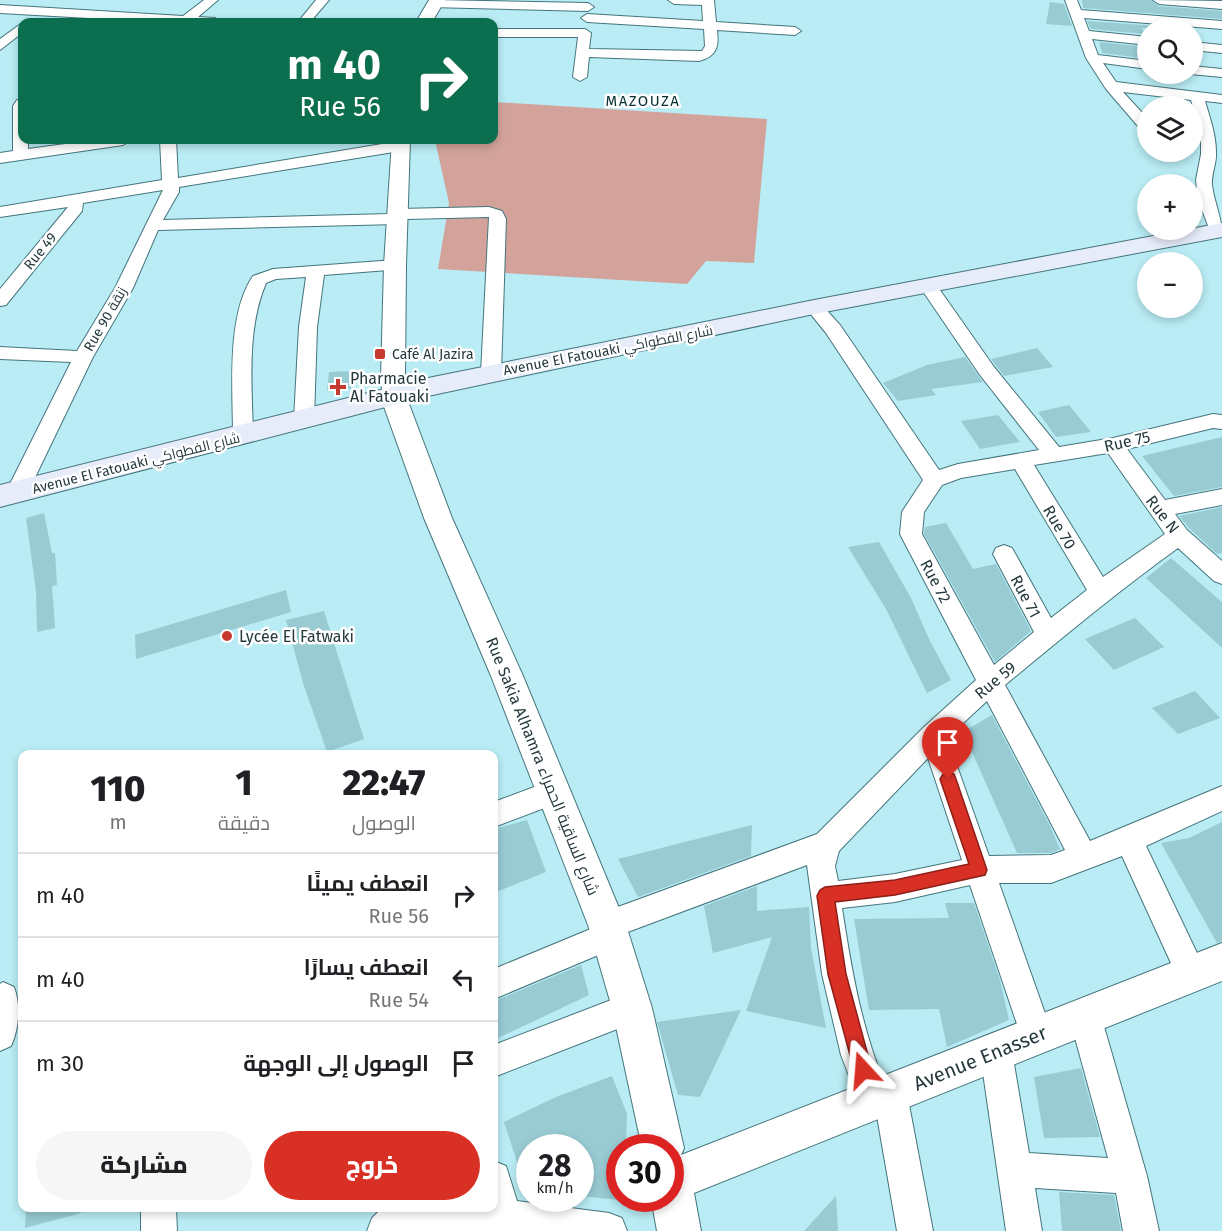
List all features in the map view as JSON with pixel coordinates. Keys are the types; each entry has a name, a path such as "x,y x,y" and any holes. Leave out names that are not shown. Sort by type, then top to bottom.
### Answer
{"main road":[{"name":"Avenue El Fatouaki شارع الفطواكي","path":"9,494 243,436 394,395 491,373 814,307 1220,231"}],"street":[{"path":"35,18 66,0"},
{"path":"190,18 212,0"},
{"path":"307,18 323,0"},
{"path":"582,53 699,57 711,52 708,1 674,0"},
{"path":"1168,0 1222,5"},
{"path":"1168,0 1178,18"},
{"path":"426,18 435,2 588,8 710,26 795,31"},
{"path":"127,17 141,6"},
{"path":"1137,116 1111,86 1093,58 1073,6 1142,18"},
{"path":"580,77 588,8"},
{"path":"0,9 139,18"},
{"path":"1203,25 1222,25"},
{"path":"0,46 18,30"},
{"path":"498,33 585,33"},
{"path":"1083,34 1137,40"},
{"path":"1203,47 1222,49"},
{"path":"1093,58 1137,63"},
{"path":"1203,71 1222,73"},
{"path":"1111,86 1189,96"},
{"path":"1203,97 1222,99"},
{"path":"2,107 18,105"},
{"path":"1203,143 1209,154 1204,180 1206,199 1220,231"},
{"path":"21,144 21,155"},
{"path":"0,158 96,144"},
{"path":"169,144 171,188"},
{"path":"0,220 75,204 400,147 395,265 394,395"},
{"name":"Rue 90 زنقة","path":"9,494 83,357 124,288 171,188"},
{"path":"0,212 75,204"},
{"name":"Rue 49","path":"0,301 75,204"},
{"path":"152,225 489,212 496,214 491,373"},
{"path":"243,436 246,332 257,283 262,278 273,274 395,265"},
{"path":"304,419 308,327 316,270"},
{"path":"929,287 987,371 1053,454"},
{"path":"814,307 833,329 934,480"},
{"path":"0,353 83,357"},
{"name":"Rue Sakia Alhamra شارع الساقية الحمراء","path":"394,395 438,518 507,676 609,930 632,1008 660,1134"},
{"name":"Rue 75","path":"934,480 958,471 1113,445 1200,424 1222,422"},
{"name":"Rue N","path":"1113,445 1179,536 1219,568"},
{"name":"Rue 70","path":"1021,462 1100,592"},
{"name":"Rue 72","path":"934,480 908,523 990,683"},
{"path":"1159,510 1222,497"},
{"name":"Rue 59","path":"827,844 933,735 990,683 1049,637 1100,592 1179,536"},
{"name":"Rue 71","path":"1004,554 1049,637"},
{"path":"990,683 1084,858"},
{"path":"933,735 1037,1036"},
{"path":"498,813 553,792"},
{"path":"825,896 895,888 979,870 1051,869 1129,840 1222,798"},
{"path":"1129,840 1161,912 1207,968"},
{"path":"827,844 821,866 837,974 857,1055 883,1097 915,1231"},
{"path":"498,982 609,930 827,844"},
{"name":"Avenue Enasser","path":"684,1175 1207,968"},
{"path":"0,1035 9,996"},
{"path":"498,1059 632,1008"},
{"path":"1085,1016 1130,1176 1141,1231"},
{"path":"996,1052 1024,1231"},
{"path":"1015,1170 1130,1176"},
{"path":"498,1195 503,1217"},
{"path":"159,1212 159,1231"},
{"path":"385,1231 394,1219 411,1212 503,1217 609,1231"},
{"path":"676,1212 679,1231"}],"shaded area":[{"path":"498,102 767,119 754,263 706,261 687,284 438,269 449,203 436,144 498,144"}],"building":[{"path":"1082,0 1151,0 1159,6 1222,11 1222,19 1083,8"},
{"path":"1050,2 1064,4 1072,26 1046,24"},
{"path":"1087,21 1137,24 1137,33 1091,29"},
{"path":"1099,42 1137,46 1137,58 1102,53"},
{"path":"1037,348 1053,367 1004,376 991,359"},
{"path":"965,357 983,382 931,389 936,395 898,401 883,383 927,365"},
{"path":"352,371 351,389 327,391 329,372"},
{"path":"1069,405 1091,432 1056,437 1038,412"},
{"path":"998,415 1020,442 980,449 961,421"},
{"path":"1222,437 1222,487 1174,496 1142,456"},
{"path":"1222,507 1222,553 1217,554 1179,516"},
{"path":"44,513 52,553 55,553 57,585 52,586 55,628 37,632 36,591 26,518"},
{"path":"946,523 973,569 996,564 1031,631 995,662 924,534 925,527"},
{"path":"879,542 911,598 951,680 927,693 886,609 848,547"},
{"path":"1171,558 1222,602 1222,648 1146,578"},
{"path":"286,590 291,612 136,659 135,635"},
{"path":"324,611 364,739 326,750 303,683 286,620"},
{"path":"1135,618 1164,647 1114,670 1085,639"},
{"path":"1195,691 1220,718 1178,734 1152,708"},
{"path":"992,715 1060,849 1051,853 1017,853 963,732"},
{"path":"527,820 546,872 498,891 498,828"},
{"path":"1222,822 1222,941 1217,943 1161,843 1189,838"},
{"path":"752,825 751,856 638,897 618,859"},
{"path":"757,886 757,911 809,907 811,948 826,1028 746,1011 772,937 713,953 704,906"},
{"path":"945,903 974,903 1000,980 1009,1020 947,1047 939,1009 869,1010 854,919 949,918"},
{"path":"581,965 589,995 498,1038 498,999"},
{"path":"741,1010 700,1097 678,1095 657,1022"},
{"path":"1081,1068 1100,1137 1044,1138 1034,1077"},
{"path":"612,1076 627,1114 626,1134 606,1134 606,1199 594,1197 594,1134 516,1134 516,1159 504,1122 556,1097"},
{"path":"1059,1192 1114,1195 1121,1231 1062,1231"},
{"path":"836,1196 838,1231 804,1231"},
{"path":"26,1212 81,1212 81,1213 25,1228"}],"place":[{"name":"Café Al Jazira","path":"380,354"},
{"name":"Pharmacie Al Fatouaki","path":"338,387"},
{"name":"Lycée El Fatwaki","path":"227,636"}],"district":[{"name":"MAZOUZA","path":"643,101"}],"route":[{"path":"863,1070 857,1055 837,974 825,896 895,888 979,870 948,779"}]}
